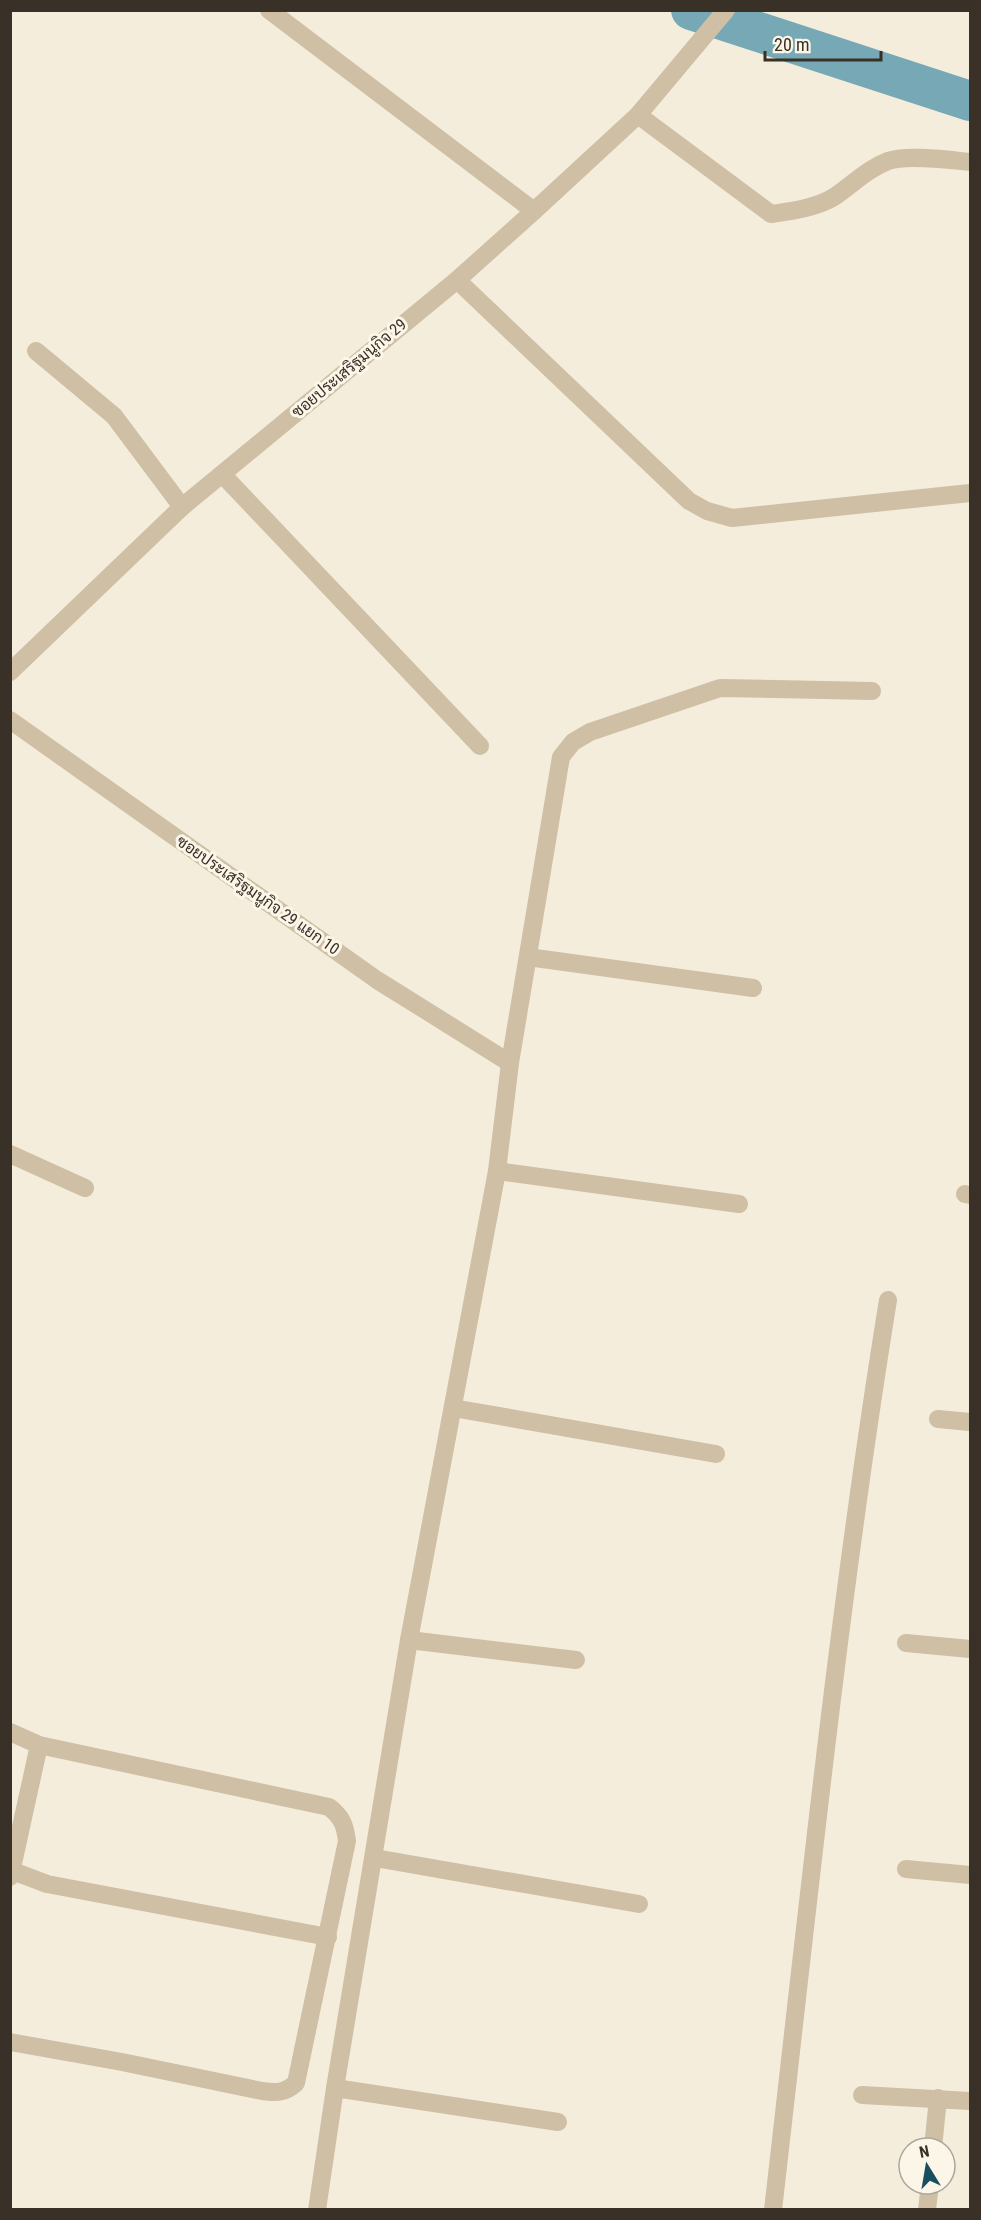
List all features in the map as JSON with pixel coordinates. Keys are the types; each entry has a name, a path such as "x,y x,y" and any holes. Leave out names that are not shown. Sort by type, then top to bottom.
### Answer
{"street":[{"path":"269,10 534,211"},
{"name":"ซอยประเสริฐมนูกิจ 29","path":"10,672 182,507 457,280 638,115 726,10"},
{"path":"638,115 771,214 795,210 832,198 861,176 889,160 932,158 970,162"},
{"path":"457,280 689,501 707,511 732,518 970,493"},
{"path":"36,351 114,416 182,507"},
{"path":"222,474 480,746"},
{"path":"317,2210 409,1640 497,1171 510,1063 561,757 573,742 590,732 720,688 873,692"},
{"name":"ซอยประเสริฐมนูกิจ 29 แยก 10","path":"10,720 377,980 510,1063"},
{"path":"528,957 753,988"},
{"path":"10,1155 85,1188"},
{"path":"497,1171 739,1204"},
{"path":"772,2210 864,1446 888,1300"},
{"path":"453,1408 716,1454"},
{"path":"938,1419 970,1422"},
{"path":"409,1640 576,1660"},
{"path":"906,1643 970,1649"},
{"path":"10,1732 39,1745 328,1807 340,1815 347,1841 296,2083 288,2091 275,2093 262,2091 10,2042"},
{"path":"39,1745 11,1873 47,1884 328,1937"},
{"path":"375,1858 639,1904"},
{"path":"906,1869 970,1875"},
{"path":"335,2088 558,2122"},
{"path":"862,2095 970,2101"},
{"path":"934,2136 938,2098"}],"waterway":[{"path":"691,10 970,101"}]}
